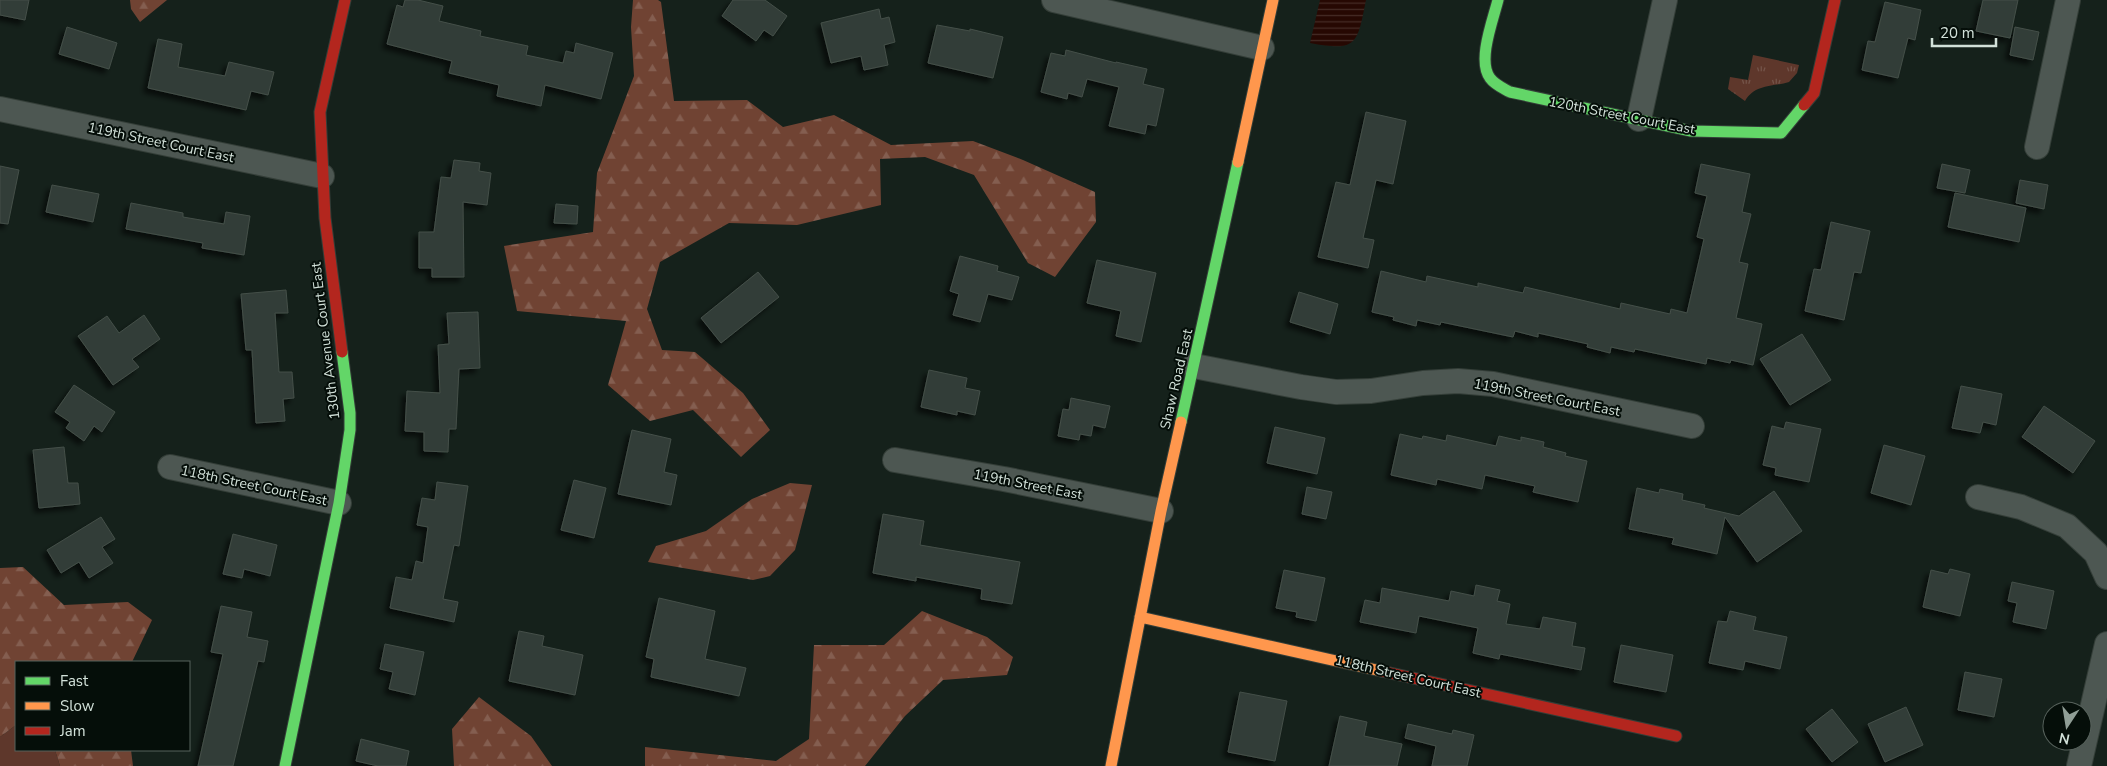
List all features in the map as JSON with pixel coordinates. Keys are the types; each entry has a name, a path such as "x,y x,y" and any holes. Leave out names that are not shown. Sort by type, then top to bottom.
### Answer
{"street":[{"name":"130th Avenue Court East","path":"285,766 339,503 350,430 350,413 325,218 320,112 345,0"},
{"path":"1054,0 1262,48"},
{"name":"Shaw Road East","path":"1111,766 1161,511 1273,0"},
{"name":"120th Street Court East","path":"1498,0 1485,61 1488,74 1495,84 1510,92 1691,131 1782,133 1814,93 1835,0"},
{"path":"1639,119 1665,0"},
{"path":"2037,147 2068,0"},
{"name":"119th Street Court East","path":"0,109 322,176"},
{"name":"119th Street Court East","path":"1194,366 1336,392 1371,391 1423,383 1493,384 1692,426"},
{"name":"119th Street East","path":"895,460 1004,479 1161,511"},
{"name":"118th Street Court East","path":"170,467 339,503"},
{"path":"1978,497 2022,506 2067,526 2096,553 2107,577"},
{"name":"118th Street Court East","path":"1140,617 1676,736"},
{"path":"2080,766 2107,644"}],"green space":[{"path":"130,0 167,0 140,22 131,9"},
{"path":"633,0 658,0 661,2 674,101 747,100 783,127 834,115 891,145 973,141 1023,160 1095,192 1096,222 1055,277 1028,263 974,175 925,157 880,159 881,205 797,225 729,223 660,262 647,309 662,350 695,352 743,393 770,430 741,457 693,410 650,421 608,385 626,321 517,311 504,246 593,232 597,173 634,76 631,27"},
{"path":"1753,55 1799,65 1797,73 1789,82 1759,89 1745,101 1728,89 1730,77 1748,80"},
{"path":"790,483 812,485 795,550 770,576 753,580 648,562 656,546 706,531 752,499"},
{"path":"23,567 64,605 128,602 152,620 132,661 15,661 15,726 0,737 0,568"},
{"path":"922,611 987,637 1013,657 1007,675 943,680 905,716 865,766 645,766 645,747 776,761 809,739 814,645 884,645"},
{"path":"479,697 531,736 552,766 454,766 452,729"},
{"path":"15,726 15,751 55,751 60,766 0,766 0,737"},
{"path":"55,751 131,751 133,766 60,766"}],"shaded area":[{"path":"1320,0 1366,0 1360,27 1353,41 1346,45 1338,46 1310,43"}],"building":[{"path":"0,0 29,0 25,20 0,15"},
{"path":"405,0 418,0 443,6 439,21 481,31 480,36 528,46 526,55 563,63 566,51 574,53 576,43 613,53 601,99 545,85 541,106 497,96 499,85 449,73 452,61 387,44 397,5 403,7"},
{"path":"733,0 765,0 787,16 773,36 764,30 756,41 722,16"},
{"path":"1983,0 2018,0 2010,38 1976,31"},
{"path":"1885,2 1921,10 1915,40 1908,38 1898,78 1862,70 1868,41 1875,42"},
{"path":"879,9 881,19 889,17 895,42 884,45 888,65 864,70 861,56 831,63 821,23"},
{"path":"937,25 970,31 970,29 1003,37 993,78 928,63"},
{"path":"67,27 117,43 109,69 59,54"},
{"path":"2015,27 2039,32 2033,60 2010,55"},
{"path":"158,39 182,44 178,67 225,76 229,62 274,72 268,95 251,91 246,110 148,88"},
{"path":"1066,50 1147,69 1143,84 1164,89 1156,126 1147,124 1145,134 1109,126 1119,87 1087,79 1082,97 1068,93 1067,99 1041,92 1051,53 1065,56"},
{"path":"1366,112 1406,121 1393,184 1376,180 1363,238 1374,240 1368,268 1318,257 1336,182 1350,185"},
{"path":"454,160 480,163 479,171 491,173 487,205 463,202 464,277 432,277 432,268 419,268 419,232 434,232 441,177 451,178"},
{"path":"1701,164 1750,174 1742,212 1751,214 1739,262 1748,264 1736,318 1762,324 1753,365 1731,360 1730,363 1707,358 1706,364 1635,349 1634,352 1611,347 1610,353 1587,347 1588,344 1538,333 1538,337 1515,331 1513,337 1441,322 1440,325 1417,320 1416,326 1393,320 1394,317 1372,312 1381,271 1426,282 1427,276 1478,287 1478,283 1523,293 1525,287 1620,309 1621,303 1670,314 1671,309 1687,313 1704,239 1697,237 1707,196 1695,193"},
{"path":"1942,164 1970,170 1965,193 1937,188"},
{"path":"0,166 19,170 8,224 0,223"},
{"path":"2020,180 2048,185 2044,209 2016,203"},
{"path":"52,185 99,194 93,222 46,212"},
{"path":"1955,193 2026,208 2019,242 1948,227"},
{"path":"131,203 183,213 183,217 224,224 226,212 250,216 244,255 202,248 203,243 126,229"},
{"path":"556,204 578,206 577,224 554,223"},
{"path":"1831,222 1870,231 1861,273 1854,272 1844,320 1805,311 1814,269 1821,270"},
{"path":"960,256 998,266 997,271 1019,277 1012,300 988,294 980,322 953,315 959,294 950,291"},
{"path":"1097,260 1156,273 1141,342 1116,336 1121,311 1087,303"},
{"path":"758,272 779,297 721,343 701,318"},
{"path":"286,290 288,313 275,313 279,372 292,372 294,398 283,399 285,421 256,423 252,350 246,350 241,294"},
{"path":"1299,292 1338,304 1330,334 1290,322"},
{"path":"478,312 480,368 459,369 456,429 449,429 448,452 424,451 424,432 405,431 407,391 440,393 438,345 449,344 447,313"},
{"path":"144,315 160,339 132,359 139,367 113,385 78,336 107,316 119,333"},
{"path":"1802,334 1831,380 1790,405 1760,359"},
{"path":"929,370 967,378 965,388 980,391 975,415 957,411 957,415 921,407"},
{"path":"74,385 115,412 102,432 94,426 84,441 66,428 70,422 55,412"},
{"path":"1961,386 2002,394 1996,425 1983,422 1980,433 1952,428"},
{"path":"1071,398 1110,406 1105,428 1093,425 1091,436 1080,434 1079,440 1058,436 1063,409 1069,410"},
{"path":"2044,406 2095,441 2073,473 2022,437"},
{"path":"1786,422 1821,429 1809,482 1775,475 1776,468 1763,465 1772,426 1784,429"},
{"path":"1275,427 1325,438 1317,474 1267,463"},
{"path":"632,430 671,439 664,472 677,475 671,505 618,494"},
{"path":"1400,434 1422,439 1423,436 1446,441 1447,435 1496,446 1499,436 1521,441 1521,437 1544,442 1543,447 1566,453 1565,456 1587,461 1578,502 1533,492 1535,486 1485,475 1482,489 1437,479 1436,485 1391,475"},
{"path":"1884,445 1925,456 1911,505 1871,493"},
{"path":"64,447 68,483 78,483 80,504 39,508 33,450"},
{"path":"574,480 606,488 594,538 561,530"},
{"path":"437,482 468,486 459,546 454,545 443,599 458,602 454,622 390,608 396,577 412,580 416,561 423,563 428,527 417,525 422,498 435,500"},
{"path":"1307,487 1332,492 1326,519 1302,514"},
{"path":"1637,488 1659,493 1660,489 1683,494 1682,500 1705,505 1704,508 1739,516 1774,491 1802,531 1757,562 1725,517 1717,554 1672,544 1674,538 1629,529"},
{"path":"883,514 924,521 920,545 1020,562 1012,604 981,599 982,589 916,577 916,581 873,573"},
{"path":"101,517 115,539 102,547 113,563 89,578 79,562 61,573 47,550"},
{"path":"233,534 277,545 270,576 244,569 242,578 223,574"},
{"path":"1950,569 1970,574 1960,616 1923,607 1931,570 1948,574"},
{"path":"1284,570 1325,578 1316,621 1296,617 1297,612 1276,608"},
{"path":"2012,582 2054,591 2046,629 2013,622 2017,603 2008,601"},
{"path":"1476,585 1500,590 1497,601 1510,604 1506,624 1540,629 1543,617 1576,623 1572,646 1585,648 1581,670 1500,654 1499,659 1473,653 1478,628 1419,616 1416,633 1360,622 1365,600 1380,603 1382,588 1449,601 1451,591 1474,596"},
{"path":"659,598 715,611 705,659 746,668 739,696 651,677 654,659 646,657"},
{"path":"221,606 252,612 247,637 268,641 264,662 258,661 233,766 198,766 223,654 211,652"},
{"path":"1730,611 1756,617 1753,630 1787,637 1780,669 1745,661 1743,670 1709,663 1718,621 1727,622"},
{"path":"519,631 544,636 542,646 583,655 575,695 509,681"},
{"path":"385,644 424,652 415,695 389,689 393,672 380,669"},
{"path":"1621,645 1673,655 1666,692 1614,682"},
{"path":"1965,672 2002,679 1994,717 1958,710"},
{"path":"1240,692 1287,701 1275,761 1228,752"},
{"path":"1906,707 1923,745 1885,762 1868,724"},
{"path":"1832,709 1858,742 1832,762 1806,729"},
{"path":"1340,716 1367,722 1364,736 1402,744 1397,766 1329,766"},
{"path":"1408,724 1452,734 1453,730 1474,735 1467,766 1432,766 1436,746 1405,738"},
{"path":"361,739 409,751 406,766 378,766 356,761"}],"traffic: fast":[{"path":"1498,0 1487,40 1486,71 1490,78 1510,92 1691,131 1781,133 1804,105"},
{"path":"1181,422 1238,162"},
{"path":"285,766 339,503 350,430 350,413 342,352"}],"traffic: slow":[{"path":"1238,162 1273,0"},
{"path":"1111,766 1161,511 1181,422"},
{"path":"1140,617 1381,671"}],"traffic: jam":[{"path":"342,352 325,218 320,112 345,0"},
{"path":"1804,105 1814,93 1835,0"},
{"path":"1381,671 1676,736"}]}
